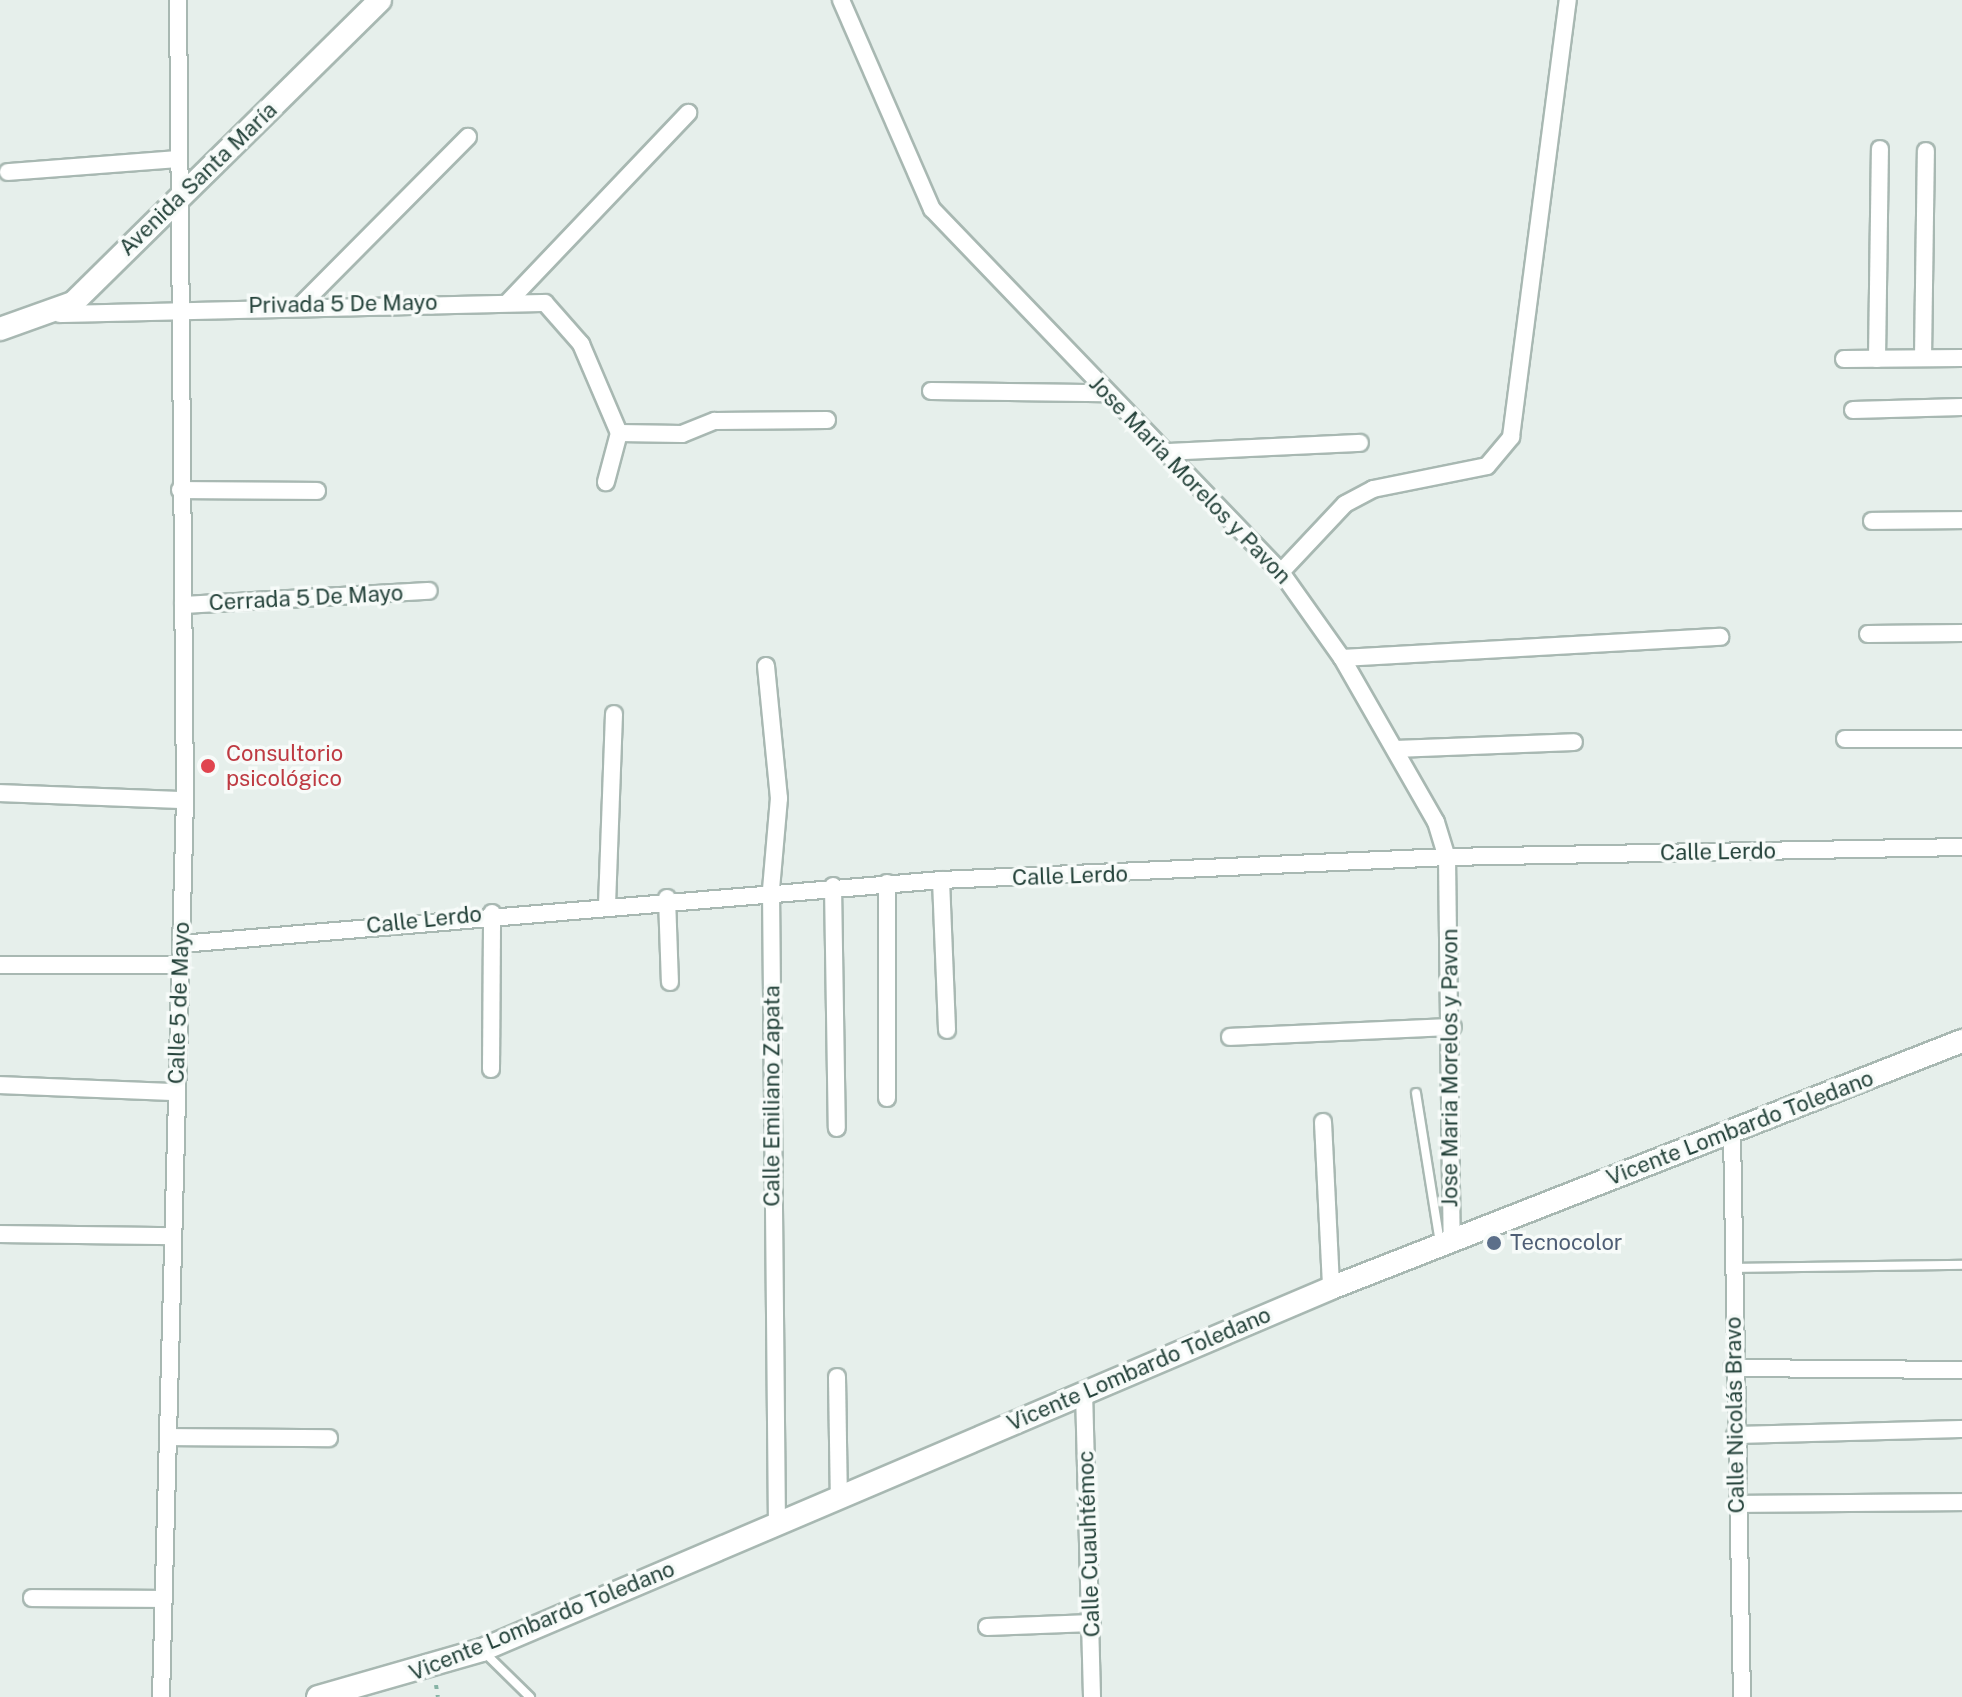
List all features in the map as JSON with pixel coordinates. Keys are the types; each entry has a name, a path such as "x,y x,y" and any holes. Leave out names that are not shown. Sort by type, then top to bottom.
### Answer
{"main road":[{"name":"Avenida Santa María","path":"60,314 380,0"},
{"path":"0,329 60,314"},
{"name":"Vicente Lombardo Toledano","path":"318,1697 482,1650 1331,1288 1962,1041"}],"street":[{"name":"Calle 5 de Mayo","path":"161,1697 170,1236 185,800 177,308 178,0"},
{"name":"Jose Maria Morelos y Pavon","path":"841,0 932,209 1281,572 1342,658 1395,749 1447,857 1453,1027 1446,1113 1446,1242"},
{"path":"1281,572 1323,523 1373,489 1487,466 1502,455 1526,363 1568,0"},
{"path":"509,301 688,113"},
{"path":"301,305 468,137"},
{"path":"1877,359 1880,149"},
{"path":"1923,358 1926,151"},
{"path":"8,172 177,159"},
{"name":"Privada 5 De Mayo","path":"177,308 509,301 545,303 562,316 619,433"},
{"path":"60,314 177,308"},
{"path":"1844,359 1962,358"},
{"path":"931,391 1106,393"},
{"path":"1853,410 1962,407"},
{"path":"606,482 619,433 682,434 715,421 827,420"},
{"path":"1166,452 1360,443"},
{"path":"180,490 317,491"},
{"path":"1872,521 1962,520"},
{"name":"Cerrada 5 De Mayo","path":"183,605 429,591"},
{"path":"1868,634 1962,633"},
{"path":"1342,658 1720,637"},
{"name":"Calle Emiliano Zapata","path":"766,666 779,798 771,890 777,1526"},
{"path":"607,905 614,714"},
{"path":"1845,739 1962,739"},
{"path":"1395,749 1574,742"},
{"path":"0,793 185,800"},
{"name":"Calle Lerdo","path":"181,944 667,898 941,880 1447,857 1962,847"},
{"path":"941,880 947,1030"},
{"path":"887,883 887,1098"},
{"path":"833,886 837,1128"},
{"path":"667,898 670,982"},
{"path":"491,1069 492,913"},
{"path":"0,965 180,965"},
{"path":"1230,1037 1453,1027"},
{"path":"0,1085 176,1092"},
{"path":"1323,1122 1331,1288"},
{"name":"Calle Nicolás Bravo","path":"1732,1132 1732,1368 1742,1697"},
{"path":"0,1234 170,1236"},
{"path":"1732,1368 1962,1370"},
{"path":"837,1377 839,1500"},
{"name":"Calle Cuauhtémoc","path":"1084,1391 1092,1697"},
{"path":"1735,1435 1962,1429"},
{"path":"168,1437 329,1438"},
{"path":"1737,1504 1962,1502"},
{"path":"32,1598 162,1599"},
{"path":"987,1627 1092,1623"}],"lane":[{"path":"1416,1093 1446,1242"},
{"path":"1732,1268 1962,1265"},
{"path":"482,1650 530,1697"}],"place":[{"name":"Consultorio psicológico","path":"208,766"},
{"name":"Tecnocolor","path":"1494,1243"}]}
